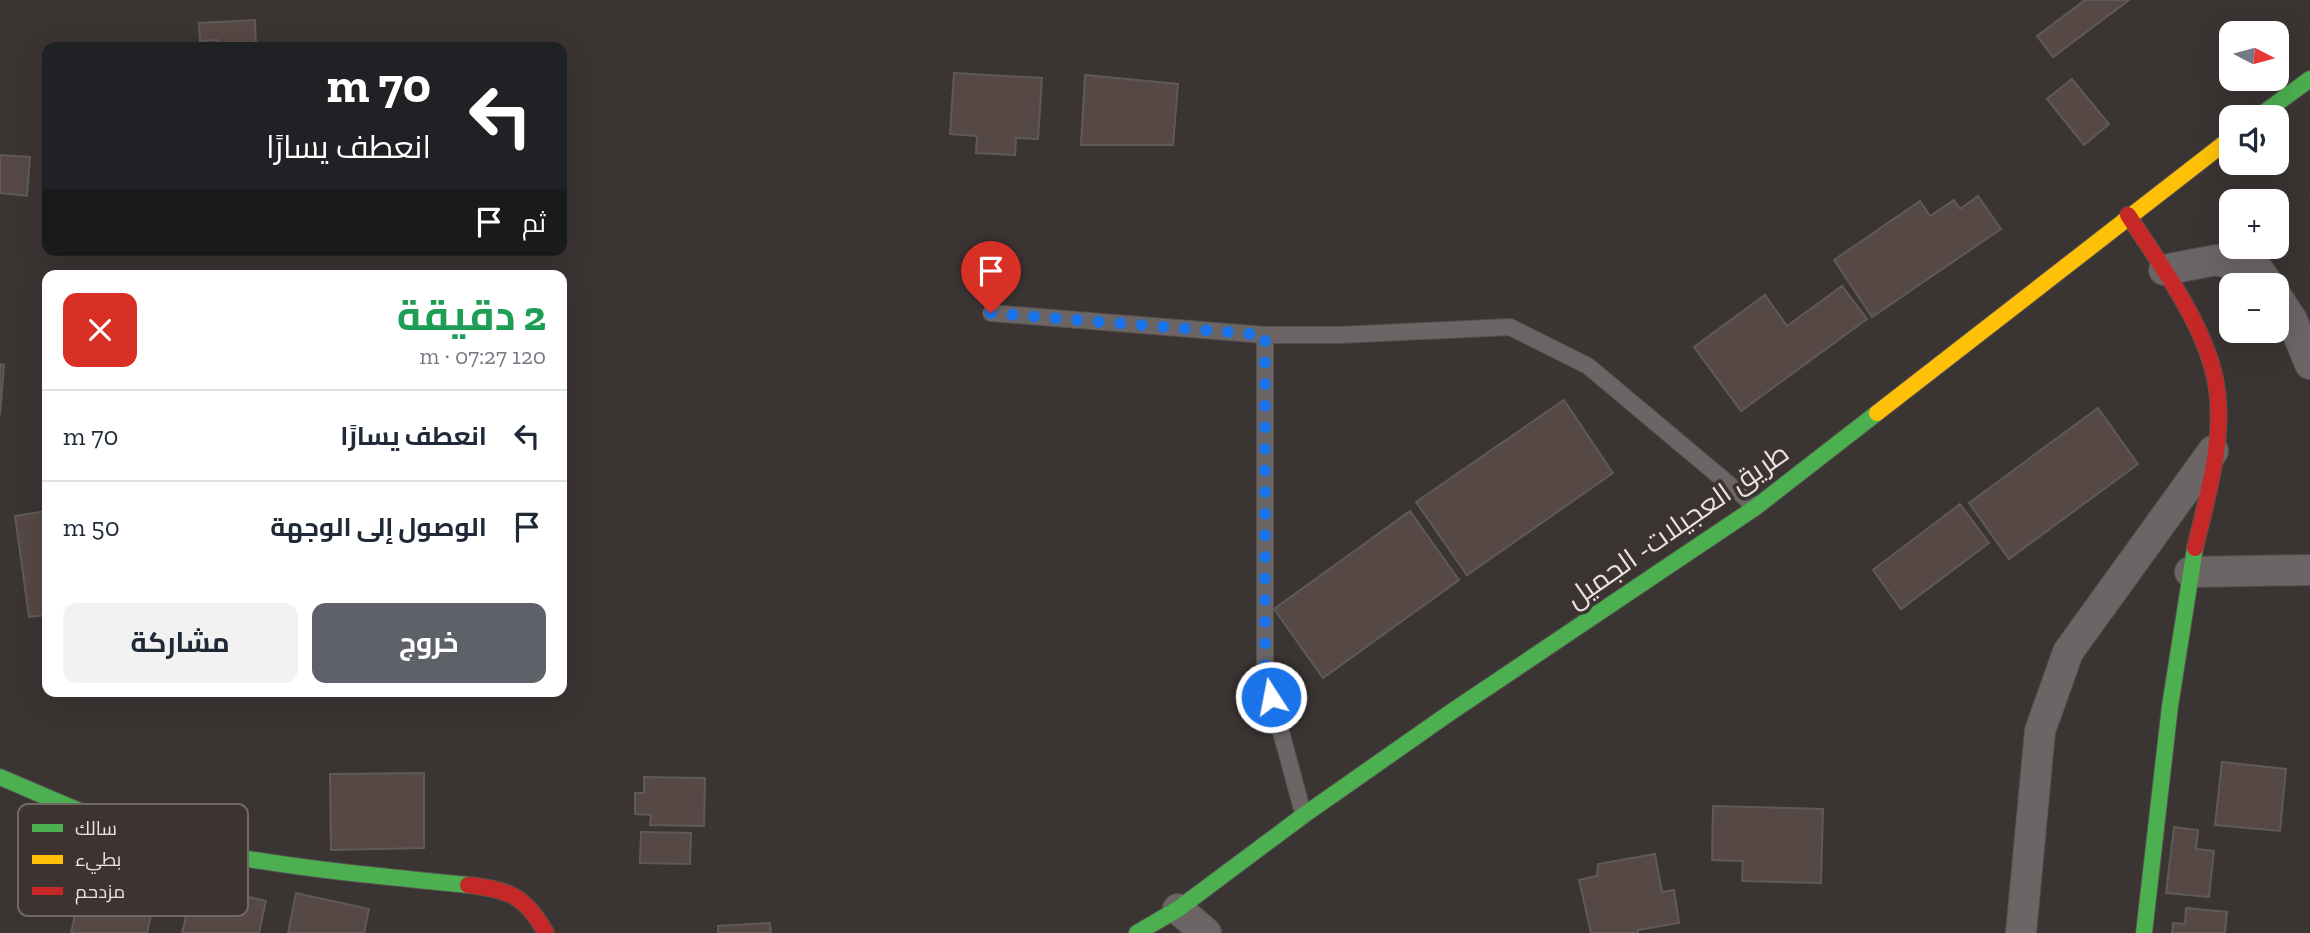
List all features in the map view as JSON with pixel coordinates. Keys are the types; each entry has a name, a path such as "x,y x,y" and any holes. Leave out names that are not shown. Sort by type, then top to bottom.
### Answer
{"main road":[{"path":"2274,105 2310,79"},
{"name":"طريق العجيلات- الجميل","path":"1137,933 1178,909 1304,815 1451,712 1756,507 2128,215 2219,147"},
{"path":"2128,215 2164,270 2211,367 2217,390 2215,447 2190,572 2158,801 2144,933"},
{"path":"0,777 63,804"},
{"path":"248,858 354,874 503,889 529,908 546,933"}],"street":[{"path":"2164,270 2216,260 2260,273"},
{"path":"2289,315 2310,364"},
{"path":"2021,933 2040,731 2068,652 2215,447"},
{"path":"2190,572 2310,570"},
{"path":"1178,909 1206,933"}],"lane":[{"path":"991,313 1265,335 1339,335 1510,327 1588,366 1756,507"},
{"path":"1265,335 1265,673 1304,815"}],"building":[{"path":"2085,0 2129,0 2053,57 2037,36"},
{"path":"255,20 256,42 200,41 199,23"},
{"path":"954,73 1042,78 1038,139 1016,138 1015,155 976,153 977,136 950,134"},
{"path":"1085,75 1178,84 1173,145 1081,145"},
{"path":"2072,79 2109,124 2084,145 2047,99"},
{"path":"0,155 30,157 27,196 0,193"},
{"path":"1978,196 2001,229 1872,317 1834,260 1920,201 1930,216 1954,200 1960,209"},
{"path":"1842,286 1867,319 1741,411 1694,347 1765,295 1787,326"},
{"path":"0,364 4,365 0,415"},
{"path":"1564,400 1613,473 1467,575 1416,502"},
{"path":"2098,408 2138,464 2009,559 1969,503"},
{"path":"1960,504 1989,543 1901,609 1873,570"},
{"path":"1410,511 1459,580 1323,678 1274,609"},
{"path":"42,512 42,616 29,617 15,516"},
{"path":"2222,762 2286,769 2280,831 2215,825"},
{"path":"424,773 424,848 331,850 330,774"},
{"path":"644,777 705,778 704,826 650,825 651,815 635,814 635,793 644,793"},
{"path":"1713,806 1823,809 1821,883 1742,881 1743,861 1712,860"},
{"path":"2174,827 2198,830 2196,849 2214,851 2209,897 2166,893"},
{"path":"641,832 691,833 690,864 640,863"},
{"path":"1655,854 1662,892 1674,890 1679,923 1638,930 1638,933 1591,933 1579,880 1597,876 1598,864"},
{"path":"296,893 369,909 364,933 288,933"},
{"path":"248,897 266,901 259,933 182,933 186,916 248,916"},
{"path":"2186,908 2227,912 2225,933 2172,933 2173,923 2185,924"},
{"path":"75,916 151,916 147,933 71,933"},
{"path":"770,923 771,933 718,933 718,926"}],"traffic: fast":[{"path":"2274,105 2310,79"},
{"path":"1137,933 1178,909 1304,815 1451,712 1756,507 1877,413"},
{"path":"2144,933 2170,706 2195,548"},
{"path":"0,777 64,804"},
{"path":"248,859 299,867 468,885"}],"traffic: slow":[{"path":"1877,413 2219,147"}],"traffic: jam":[{"path":"2128,215 2194,322 2205,345 2217,390 2219,410 2216,450 2195,548"},
{"path":"468,885 505,892 523,902 546,933"}],"route":[{"path":"991,313 1265,335 1265,673 1271,697"}]}
